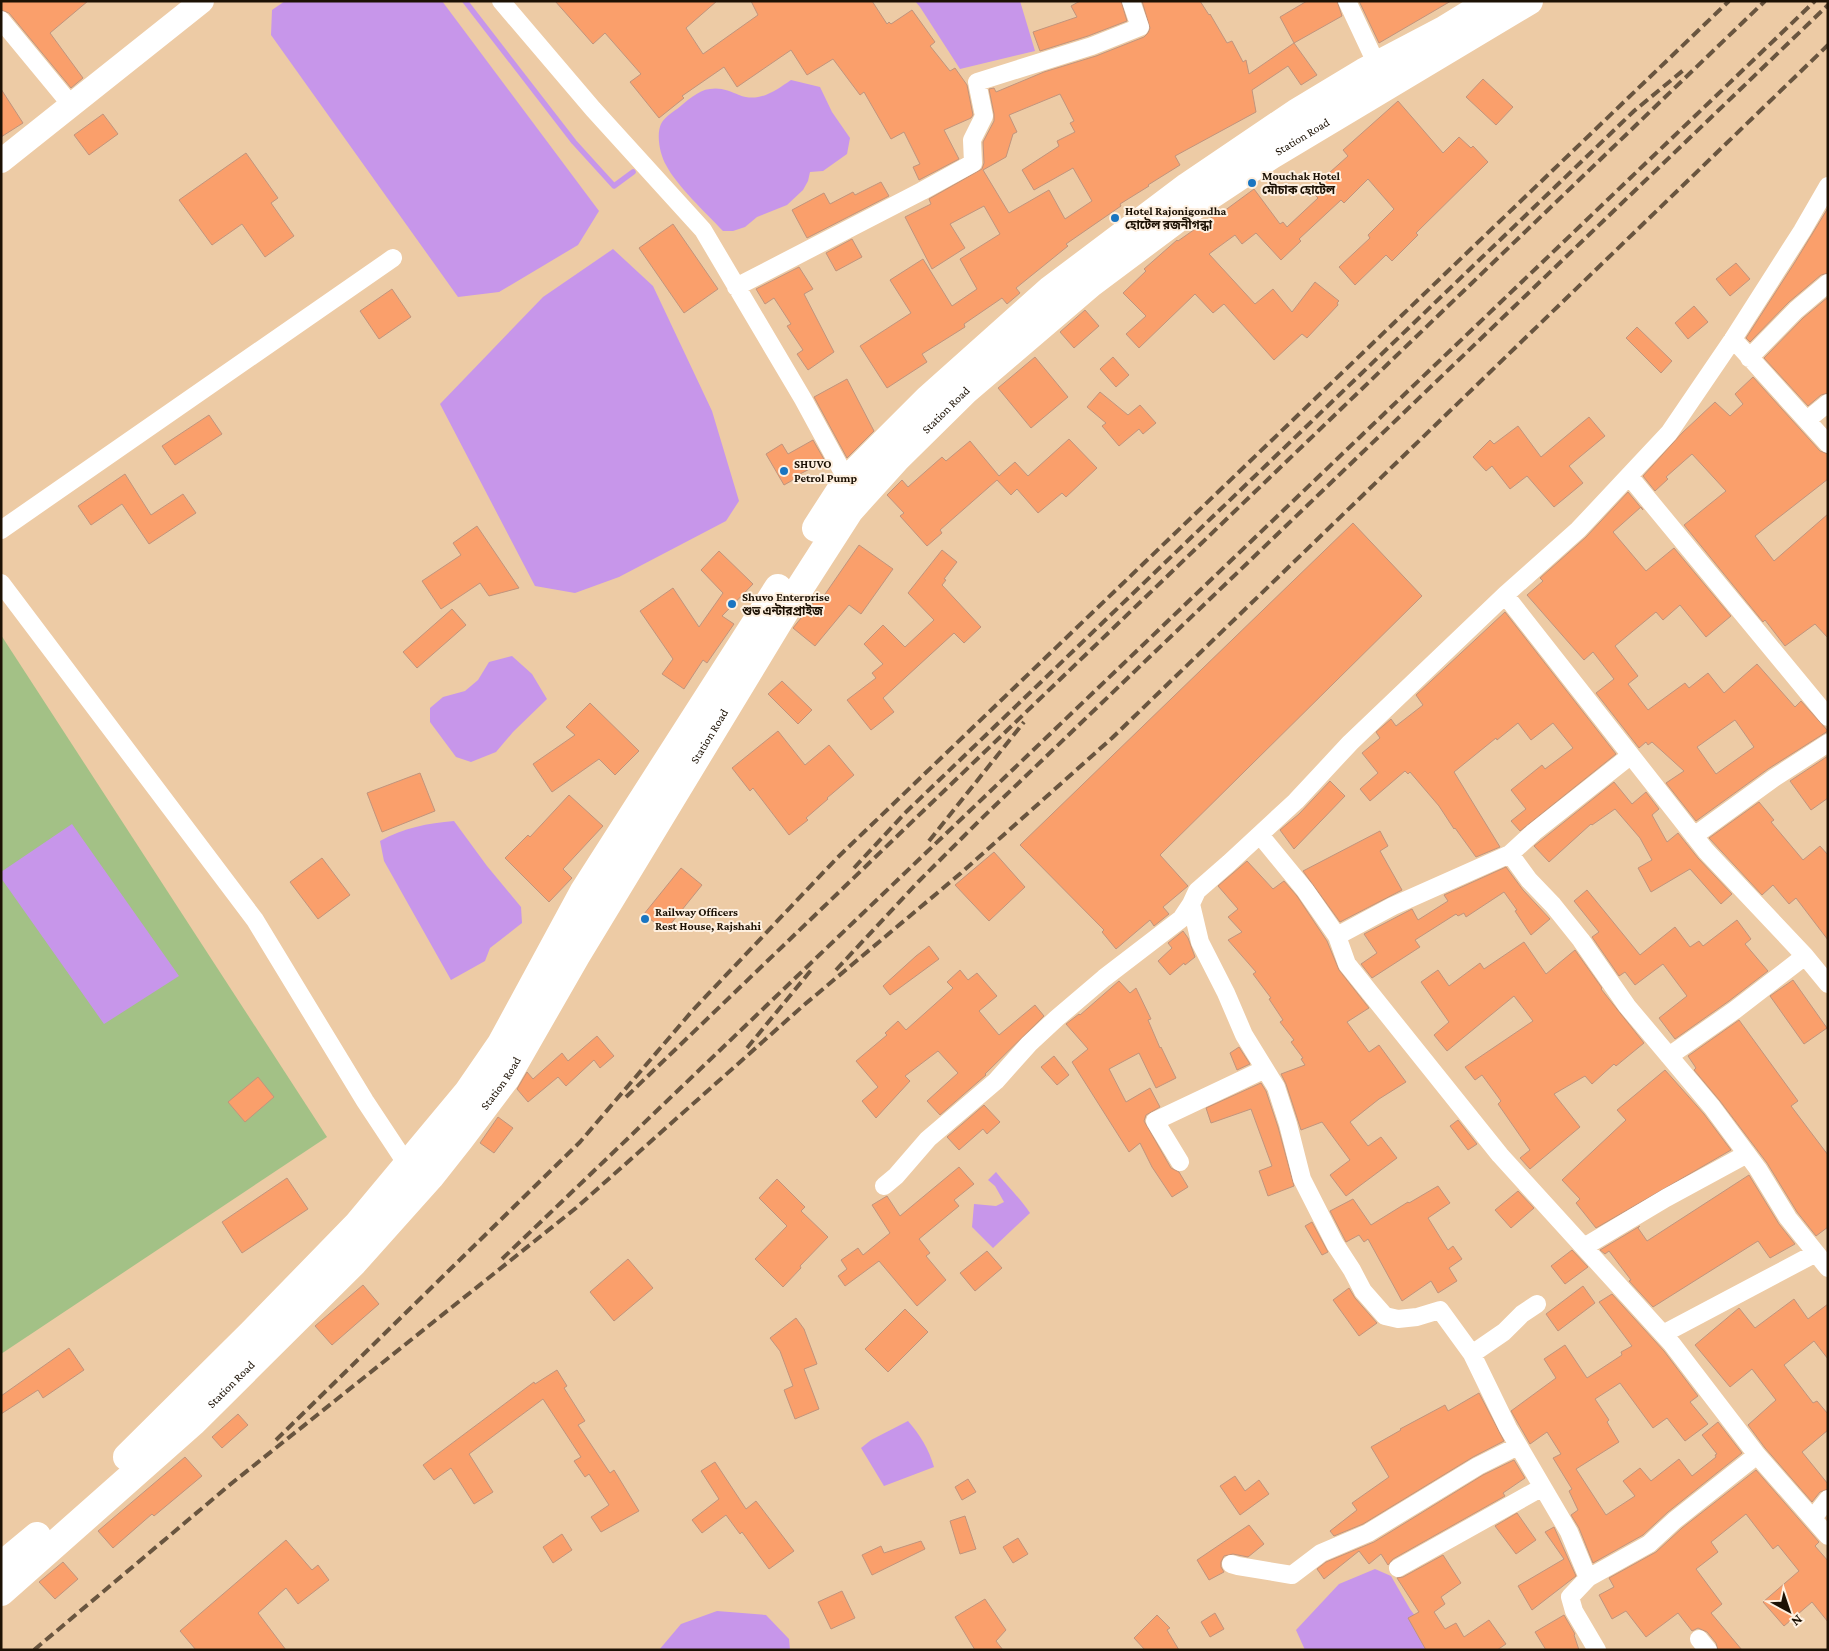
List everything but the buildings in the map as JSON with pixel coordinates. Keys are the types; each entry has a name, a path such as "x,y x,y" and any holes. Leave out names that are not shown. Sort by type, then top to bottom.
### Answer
{"main road":[{"name":"Station Road","path":"1,1566 101,1481 152,1434 358,1224 468,1092 501,1044 584,891 847,480 928,399 1050,290 1188,186 1296,113 1377,65 1444,30 1491,1"},
{"name":"Station Road","path":"1,1592 200,1416 354,1262 430,1177 506,1078 576,956 798,591 850,510 896,459 966,390 1090,284 1193,207 1270,156 1529,1"}],"street":[{"path":"1,161 202,1"},
{"path":"501,1 593,109 703,230 803,399 847,480"},
{"path":"736,286 973,163 972,140 984,116 978,82 1092,46 1140,27 1131,1"},
{"path":"1346,1 1377,65"},
{"path":"1,20 72,106"},
{"path":"884,1186 896,1176 928,1139 996,1081 1029,1044 1057,1018 1104,978 1181,918 1191,904 1196,891 1296,801 1350,743 1505,595 1578,530 1629,476 1668,432 1733,338 1802,231 1828,186"},
{"path":"1,530 393,258"},
{"path":"1749,358 1796,310 1828,283"},
{"path":"1733,338 1828,444"},
{"path":"1808,420 1828,403"},
{"path":"1629,476 1828,717"},
{"path":"1,583 255,920 365,1101 408,1166"},
{"path":"1505,595 1694,836 1805,956 1828,984"},
{"path":"1694,836 1774,778 1828,743"},
{"path":"1337,936 1393,906 1510,854 1534,832 1630,756"},
{"path":"1260,835 1305,890 1337,936 1347,964 1500,1155 1663,1334 1757,1455 1828,1536"},
{"path":"1510,854 1529,880 1553,905 1581,940 1627,1006 1712,1107 1758,1169 1788,1218 1828,1268"},
{"path":"1191,904 1200,942 1226,993 1244,1036 1276,1088 1302,1179 1335,1244 1363,1291 1385,1316 1398,1319 1417,1317 1440,1310 1472,1354 1518,1446 1569,1532 1588,1578"},
{"path":"1669,1056 1735,1010 1805,956"},
{"path":"1180,1162 1155,1121 1265,1069"},
{"path":"1584,1247 1666,1198 1747,1154"},
{"path":"1663,1334 1816,1253"},
{"path":"1472,1354 1504,1332 1522,1314 1537,1304"},
{"path":"1231,1564 1292,1575 1321,1553 1368,1533 1478,1466 1518,1446"},
{"path":"1597,1650 1574,1611 1570,1596 1588,1578 1648,1544 1675,1520 1757,1455"},
{"path":"1398,1568 1542,1488"},
{"path":"1813,1518 1828,1499"}],"green space":[{"path":"1,635 327,1137 1,1354"}],"shaded area":[{"path":"285,1 442,1 599,211 578,245 499,292 458,297 271,35 272,10"},
{"path":"915,1 1020,1 1035,51 960,69"},
{"path":"791,80 820,87 832,112 850,138 847,154 823,171 810,172 803,190 787,205 757,217 745,227 733,231 723,231 684,190 666,165 659,145 661,124 688,100 706,90 721,89 753,98 766,95"},
{"path":"613,249 653,286 712,411 739,501 726,521 619,577 575,593 535,586 440,404 543,297"},
{"path":"512,656 532,674 547,699 513,732 496,752 471,762 456,757 430,722 430,708 443,697 465,691 478,680 489,662"},
{"path":"454,821 487,866 521,907 522,923 490,948 485,961 451,980 384,861 380,841 416,827"},
{"path":"72,824 179,976 104,1024 1,878 1,872"},
{"path":"996,1172 1030,1213 993,1248 972,1227 974,1204 996,1206 1004,1202 995,1186 988,1180"},
{"path":"908,1421 924,1442 934,1467 884,1486 861,1448 871,1440"},
{"path":"1375,1569 1391,1576 1410,1609 1438,1647 1453,1650 1305,1650 1296,1630 1339,1584"},
{"path":"717,1611 766,1615 789,1639 790,1650 659,1650 681,1624"}],"waterway":[{"path":"465,1 574,142 614,186 633,172"}],"railway":[{"path":"276,1440 580,1142 693,1010 837,858 1729,1"},
{"path":"626,1097 1765,1"},
{"path":"502,1259 1815,1"},
{"path":"836,970 918,882 980,820 1828,5"},
{"path":"34,1650 232,1483 576,1208 804,1005 961,873 1112,738 1828,45"},
{"path":"854,868 906,812 1634,111 1686,68"},
{"path":"929,841 1024,722"},
{"path":"747,1048 812,969"}],"place":[{"name":"Mouchak Hotel মৌচাক হোটেল","path":"1252,183"},
{"name":"Hotel Rajonigondha হোটেল রজনীগন্ধা","path":"1115,218"},
{"name":"SHUVO Petrol Pump","path":"784,471"},
{"name":"Shuvo Enterprise শুভ এন্টারপ্রাইজ","path":"732,604"},
{"name":"Railway Officers Rest House, Rajshahi","path":"645,919"}]}
